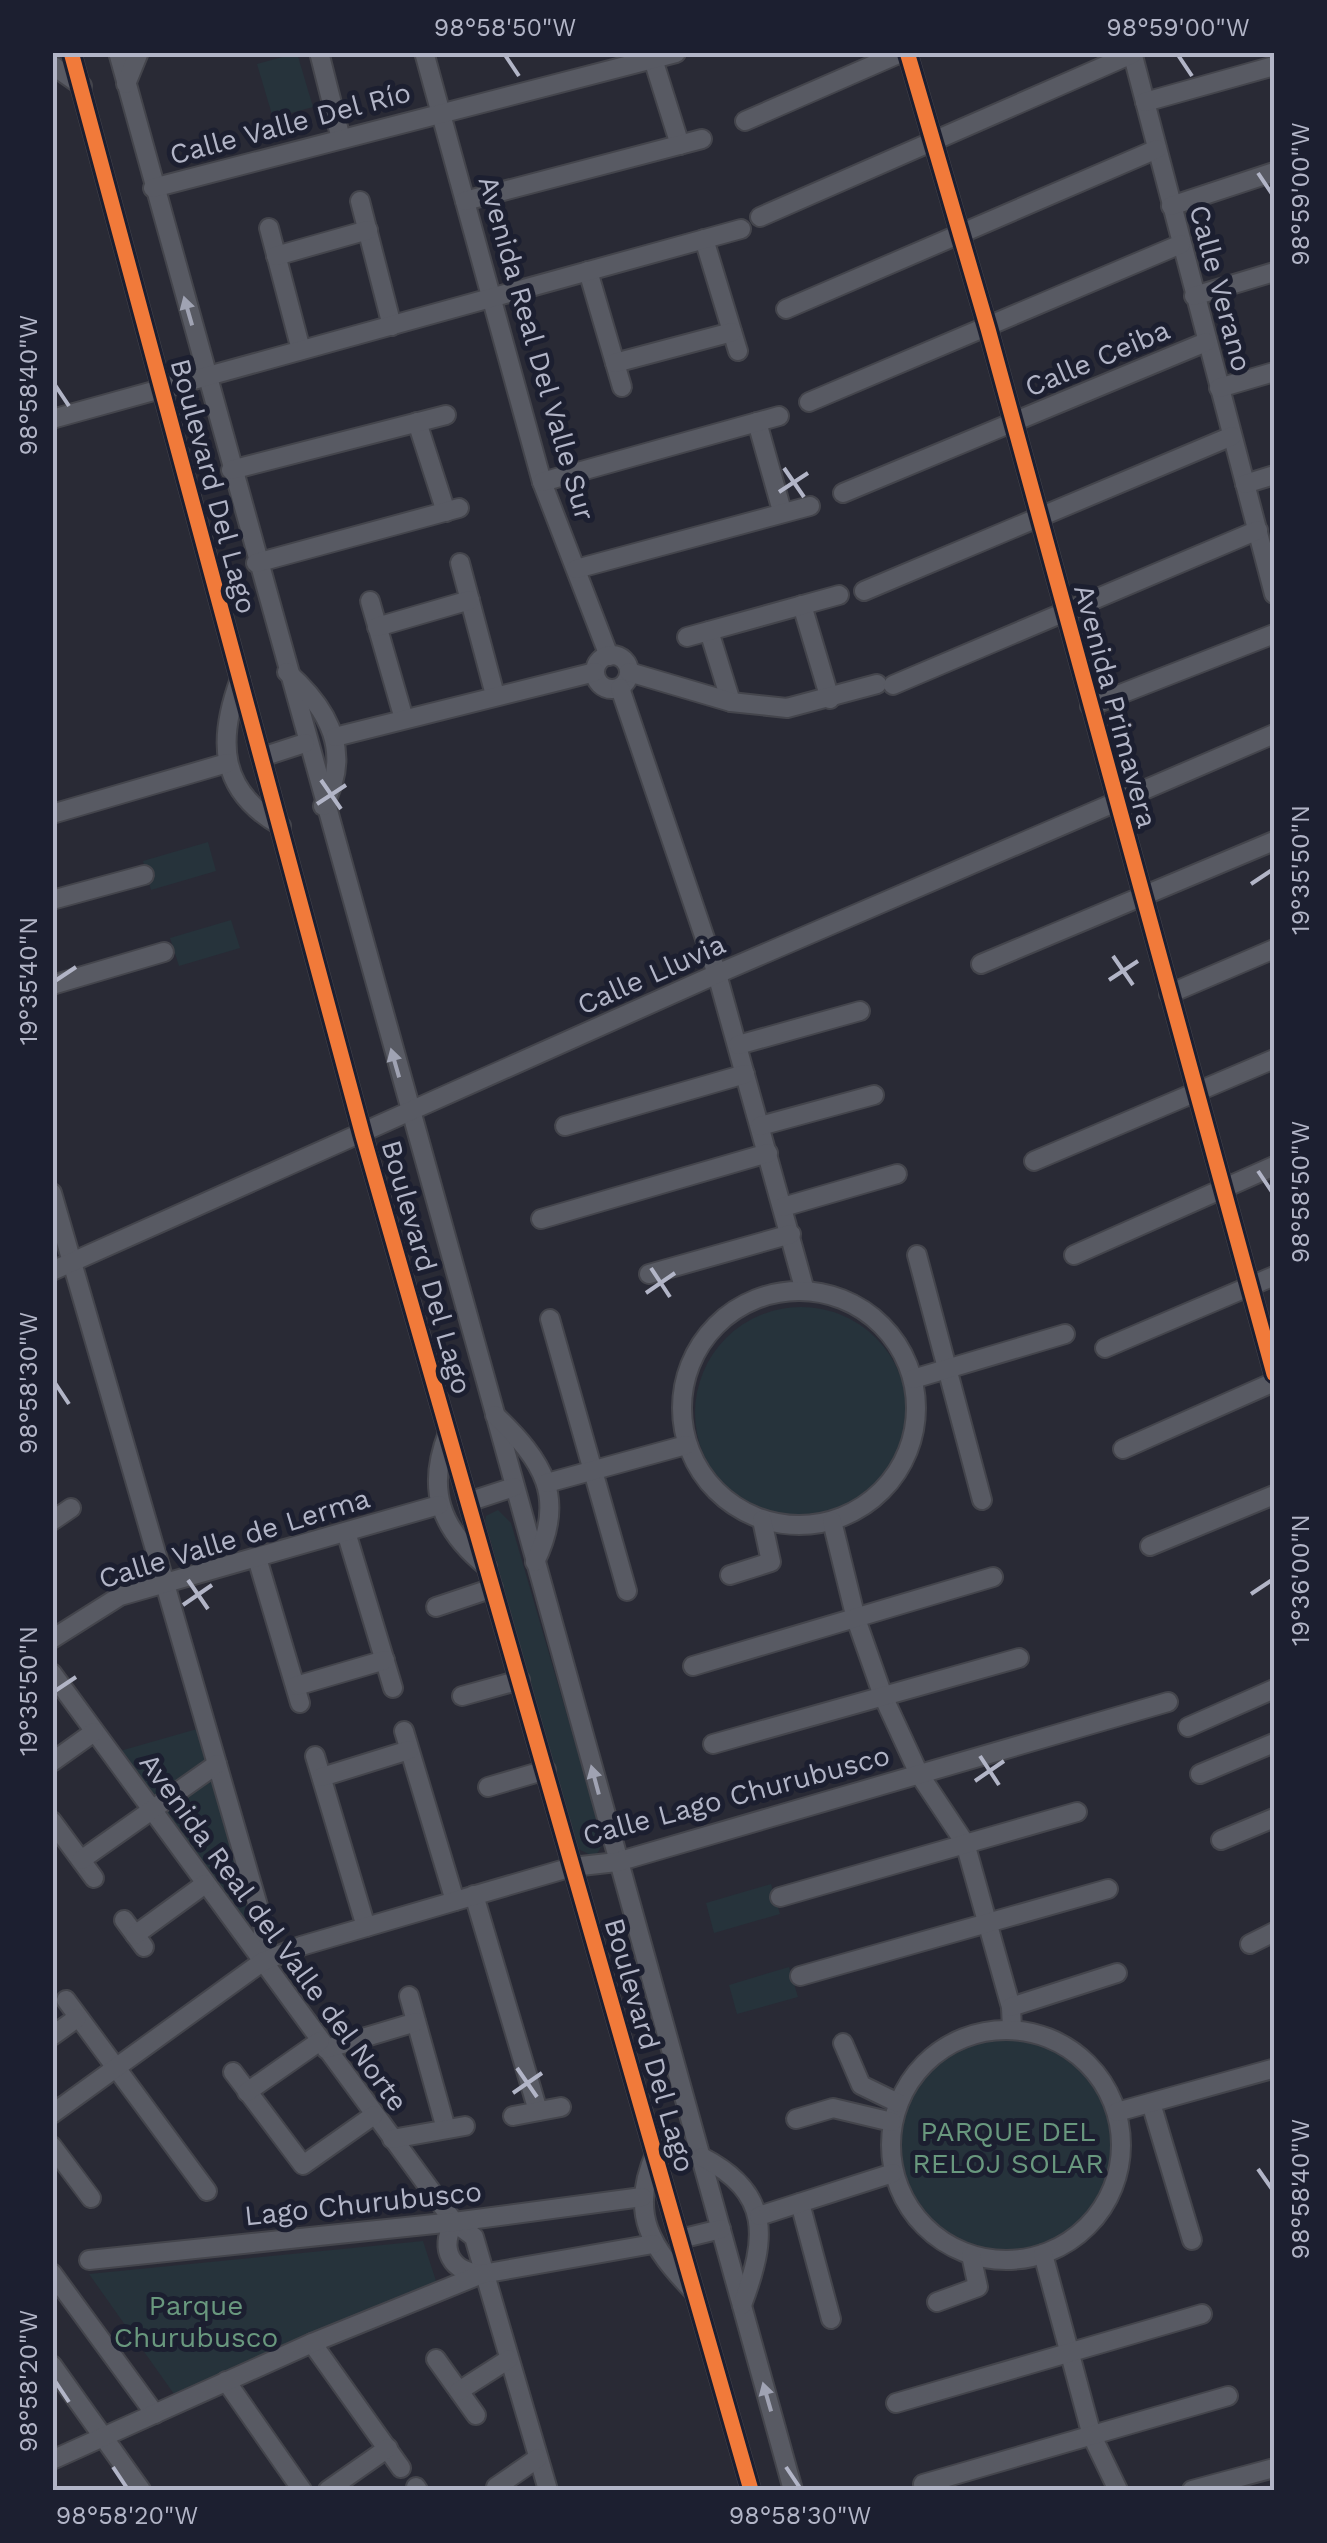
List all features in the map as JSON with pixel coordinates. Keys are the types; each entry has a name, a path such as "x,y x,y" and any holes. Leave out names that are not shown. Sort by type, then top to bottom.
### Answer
{"street":[{"name":"Boulevard Del Lago","path":"72,52 363,1136 751,2490"},
{"name":"Boulevard Del Lago","path":"118,52 323,806 793,2490"},
{"path":"126,84 139,52"},
{"path":"318,52 340,139"},
{"name":"Avenida Real Del Valle Sur","path":"424,52 542,482 609,656"},
{"path":"745,121 905,52"},
{"name":"Avenida Primavera","path":"905,52 988,330 1036,518 1065,610 1274,1378"},
{"name":"Calle Valle Del Río","path":"154,188 676,53"},
{"path":"760,217 934,145 1132,53"},
{"name":"Calle Verano","path":"1132,53 1274,594"},
{"path":"653,59 680,144"},
{"path":"52,65 82,86"},
{"path":"1145,102 1274,66"},
{"path":"465,201 702,139"},
{"path":"786,309 1157,149"},
{"path":"1171,206 1274,172"},
{"path":"360,201 392,326"},
{"path":"269,228 300,350"},
{"path":"52,419 740,229"},
{"path":"276,256 368,230"},
{"path":"615,362 735,342 704,239"},
{"path":"809,402 988,330 1180,244"},
{"path":"588,271 622,388"},
{"path":"1194,296 1274,272"},
{"name":"Calle Ceiba","path":"843,493 1206,342"},
{"path":"1219,388 1274,372"},
{"path":"230,470 446,415"},
{"path":"542,482 779,416"},
{"path":"256,563 452,510 417,422"},
{"path":"757,422 782,512"},
{"path":"864,592 1232,436"},
{"path":"1245,484 1274,475"},
{"path":"576,569 810,506"},
{"path":"595,672 603,687 624,680 731,702 787,708 885,684 1258,530"},
{"path":"460,563 495,695"},
{"path":"687,637 838,595"},
{"path":"378,627 470,600"},
{"path":"370,601 404,718"},
{"path":"802,605 830,698"},
{"path":"708,631 731,702"},
{"path":"1090,706 1274,634"},
{"path":"335,737 595,672 609,656 622,659 624,680 738,1045 806,1291"},
{"name":"Boulevard Del Lago","path":"286,672 326,714 335,737 334,786 323,806"},
{"path":"240,679 225,720 227,764 250,809 281,826"},
{"name":"Calle Lluvia","path":"52,1271 363,1136 716,974 1274,734"},
{"path":"262,757 306,743"},
{"path":"52,814 227,764"},
{"path":"981,964 1144,899 1274,841"},
{"path":"52,900 144,876"},
{"path":"1169,994 1274,949"},
{"path":"52,985 164,952"},
{"path":"738,1045 860,1011"},
{"path":"1034,1161 1274,1059"},
{"path":"565,1126 745,1074"},
{"path":"760,1126 874,1095"},
{"path":"541,1219 768,1153"},
{"path":"1074,1255 1274,1166"},
{"path":"783,1207 897,1174"},
{"path":"53,1196 263,1923 262,1962"},
{"path":"649,1274 791,1234"},
{"path":"916,1255 982,1500"},
{"path":"1104,1348 1274,1276"},
{"path":"806,1291 853,1304 874,1318 904,1356 912,1379 916,1408 912,1438 901,1466 871,1499 832,1521 797,1526 762,1520 730,1504 703,1478 686,1445 681,1417 683,1388 706,1337 750,1302 806,1291"},
{"path":"550,1319 627,1591"},
{"path":"912,1379 1065,1334"},
{"path":"1123,1448 1274,1378"},
{"path":"492,1412 532,1450 547,1484 548,1534 535,1562"},
{"path":"448,1433 435,1466 439,1504 467,1551 487,1568"},
{"path":"547,1484 686,1445"},
{"path":"468,1502 514,1488"},
{"path":"1150,1546 1274,1495"},
{"name":"Calle Valle de Lerma","path":"52,1640 107,1601 439,1504"},
{"path":"52,1521 71,1508"},
{"path":"730,1575 771,1562 762,1520"},
{"path":"832,1521 856,1618 883,1696 920,1774 965,1844 1011,2007 1012,2029"},
{"path":"346,1532 394,1688"},
{"path":"258,1558 298,1695 384,1660"},
{"path":"693,1666 993,1577"},
{"path":"436,1608 493,1588"},
{"path":"713,1744 1019,1658"},
{"name":"Avenida Real del Valle del Norte","path":"52,1672 374,2115 454,2222 474,2237 548,2490"},
{"path":"462,1696 520,1680"},
{"path":"1188,1727 1274,1689"},
{"name":"Calle Lago Churubusco","path":"52,2114 262,1962 474,1895 572,1867 617,1862 1168,1702"},
{"path":"404,1731 455,1901"},
{"path":"52,1762 94,1732"},
{"path":"1200,1774 1274,1743"},
{"path":"322,1778 410,1750"},
{"path":"315,1756 366,1926"},
{"path":"80,1860 217,1764"},
{"path":"488,1786 546,1770"},
{"path":"780,1897 1077,1812"},
{"path":"1221,1840 1274,1818"},
{"path":"52,1821 94,1878"},
{"path":"134,1934 205,1884"},
{"path":"800,1976 1108,1889"},
{"path":"474,1895 538,2111"},
{"path":"1250,1944 1274,1932"},
{"path":"1011,2007 1117,1974"},
{"path":"409,1996 446,2129"},
{"path":"66,2000 207,2191"},
{"path":"52,2036 77,2018"},
{"path":"247,2092 323,2045 416,2022"},
{"path":"1012,2029 1035,2033 1078,2054 1095,2070 1117,2112 1122,2141 1118,2170 1108,2198 1092,2222 1069,2241 1042,2254 1006,2260 971,2255 930,2232 902,2196 894,2174 892,2122 912,2078 944,2048 983,2032 1012,2029"},
{"path":"843,2043 862,2085 898,2103"},
{"path":"1117,2112 1272,2069"},
{"path":"233,2072 303,2166 374,2115"},
{"path":"1151,2103 1192,2240"},
{"path":"513,2116 562,2106"},
{"path":"796,2118 833,2108 892,2122"},
{"path":"392,2138 465,2126"},
{"path":"52,2146 91,2198"},
{"path":"656,2152 642,2198 653,2244 696,2294"},
{"path":"702,2157 730,2172 748,2192 758,2216 758,2264 742,2305"},
{"path":"758,2216 894,2174"},
{"name":"Lago Churubusco","path":"89,2260 642,2198"},
{"path":"800,2203 831,2319"},
{"path":"454,2222 446,2236 446,2251 454,2265 466,2273 482,2274"},
{"path":"680,2239 721,2229"},
{"path":"52,2460 312,2343 482,2274 653,2244"},
{"path":"1042,2254 1092,2436 1118,2490"},
{"path":"936,2302 978,2286 971,2255"},
{"path":"52,2272 155,2414"},
{"path":"896,2403 1202,2314"},
{"path":"312,2343 401,2468"},
{"path":"436,2358 476,2415"},
{"path":"460,2392 509,2359"},
{"path":"52,2365 141,2490"},
{"path":"226,2381 302,2490"},
{"path":"923,2484 1228,2396"},
{"path":"328,2490 388,2448"},
{"path":"496,2487 538,2458"},
{"path":"1192,2490 1274,2468"}],"green space":[{"path":"297,53 313,107 273,118 257,64"},
{"path":"208,842 216,871 151,890 143,861"},
{"path":"231,920 240,948 179,966 170,938"},
{"path":"801,1307 841,1315 876,1338 899,1373 907,1413 899,1453 876,1488 841,1511 801,1519 761,1511 726,1488 703,1453 695,1413 703,1373 726,1338 761,1315"},
{"path":"498,1510 511,1523 604,1842 595,1857 576,1848 485,1521 486,1516"},
{"path":"197,1729 210,1763 152,1798 120,1751"},
{"path":"213,1774 255,1925 244,1925 161,1810"},
{"path":"771,1884 780,1914 714,1933 706,1903"},
{"path":"789,1967 798,1997 737,2014 729,1985"},
{"name":"PARQUE DEL RELOJ SOLAR","path":"1008,2039 1049,2047 1085,2070 1108,2106 1116,2147 1108,2188 1085,2224 1049,2247 1008,2255 967,2247 931,2224 908,2188 900,2147 908,2106 931,2070 967,2047"},
{"name":"Parque Churubusco","path":"423,2241 437,2284 174,2394 89,2274"}],"cycle path":[{"path":"71,52 363,1136 751,2490"},
{"path":"907,52 988,329 1274,1374"}]}
